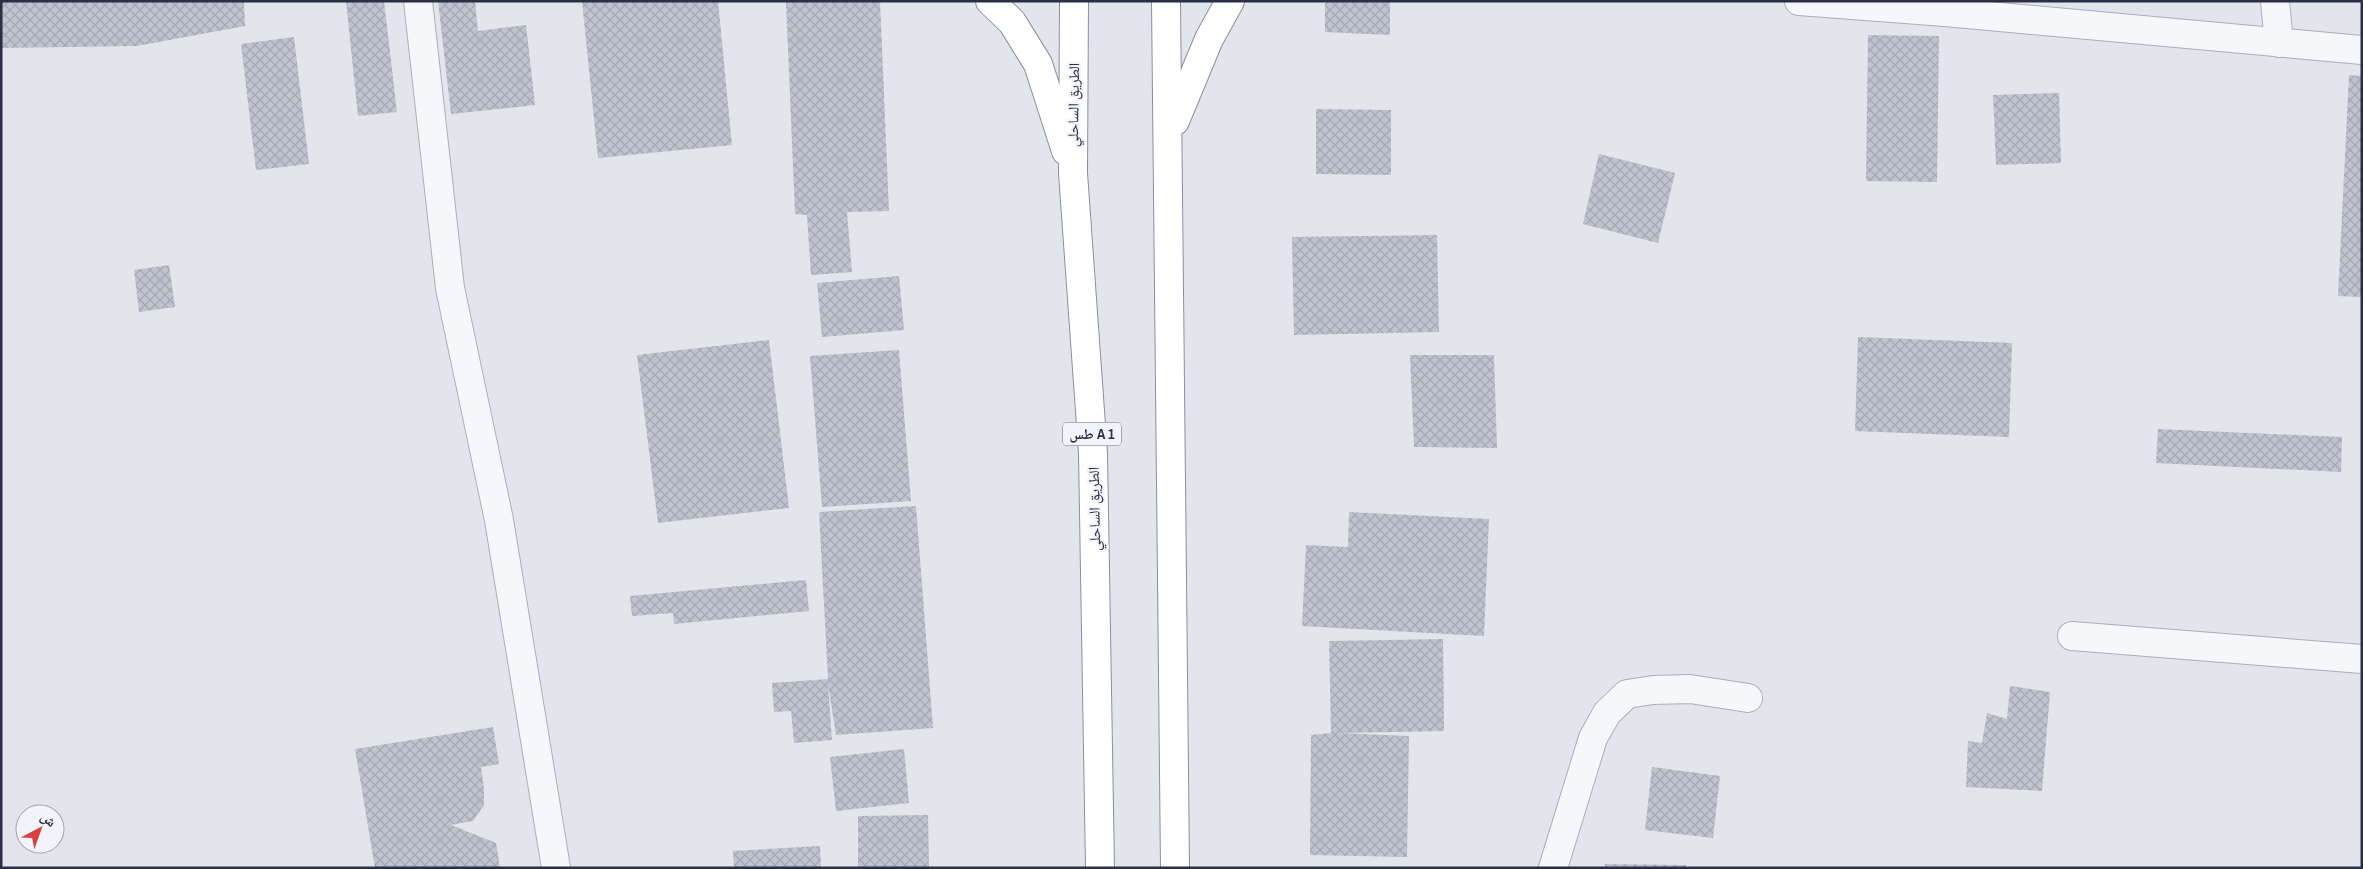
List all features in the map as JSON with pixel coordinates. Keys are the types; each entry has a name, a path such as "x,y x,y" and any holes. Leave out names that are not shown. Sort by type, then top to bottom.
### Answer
{"highway":[{"path":"990,1 1012,22 1038,64 1073,173"},
{"name":"الطريق الساحلي","path":"1074,1 1073,173 1093,453 1100,868"},
{"path":"1166,1 1169,137 1175,868"},
{"path":"1169,137 1208,39 1230,1"}],"street":[{"path":"418,1 450,288 499,520 556,868"},
{"path":"1798,1 1945,12 2362,50"},
{"path":"2275,1 2279,43"},
{"path":"2072,636 2362,659"},
{"path":"1553,868 1593,738 1607,714 1627,694 1653,690 1690,690 1748,698"}],"building":[{"path":"1,1 244,1 245,26 137,46 1,48"},
{"path":"346,1 384,1 397,112 358,116"},
{"path":"438,1 475,1 478,31 526,25 535,105 451,114"},
{"path":"582,1 718,1 732,145 598,158"},
{"path":"786,1 880,1 889,211 847,212 852,272 811,275 807,215 795,214"},
{"path":"1325,1 1390,1 1390,35 1325,32"},
{"path":"1868,35 1939,36 1937,182 1866,181"},
{"path":"294,37 309,164 256,170 241,44"},
{"path":"2349,75 2362,76 2362,297 2338,296"},
{"path":"2059,93 2061,163 1996,165 1993,95"},
{"path":"1316,109 1391,110 1391,175 1316,174"},
{"path":"1599,154 1675,173 1658,243 1583,224"},
{"path":"1437,235 1439,332 1294,335 1292,237"},
{"path":"169,265 175,307 139,312 134,270"},
{"path":"899,276 904,330 822,337 817,283"},
{"path":"1858,337 2012,343 2009,437 1855,431"},
{"path":"769,340 789,508 658,523 637,355"},
{"path":"899,350 911,501 822,507 810,356"},
{"path":"1410,355 1494,355 1497,448 1414,447"},
{"path":"2158,429 2342,437 2341,472 2156,463"},
{"path":"916,506 933,728 836,735 828,684 832,740 794,743 791,711 774,712 772,683 828,679 819,512"},
{"path":"1349,512 1489,519 1484,636 1302,626 1306,545 1348,547"},
{"path":"806,580 809,611 674,624 673,613 632,616 630,596"},
{"path":"1443,639 1444,731 1339,733 1409,736 1407,857 1310,855 1311,735 1331,733 1329,641"},
{"path":"2010,686 2050,692 2042,791 1966,787 1968,741 1982,743 1987,713 2007,719"},
{"path":"493,727 499,764 481,767 484,805 473,821 451,825 496,843 500,868 375,868 355,749"},
{"path":"904,749 909,803 836,811 830,757"},
{"path":"1652,767 1720,776 1713,838 1645,830"},
{"path":"928,815 929,868 858,868 858,816"},
{"path":"820,846 821,868 734,868 733,851"},
{"path":"1605,864 1686,865 1686,868 1605,868"}]}
